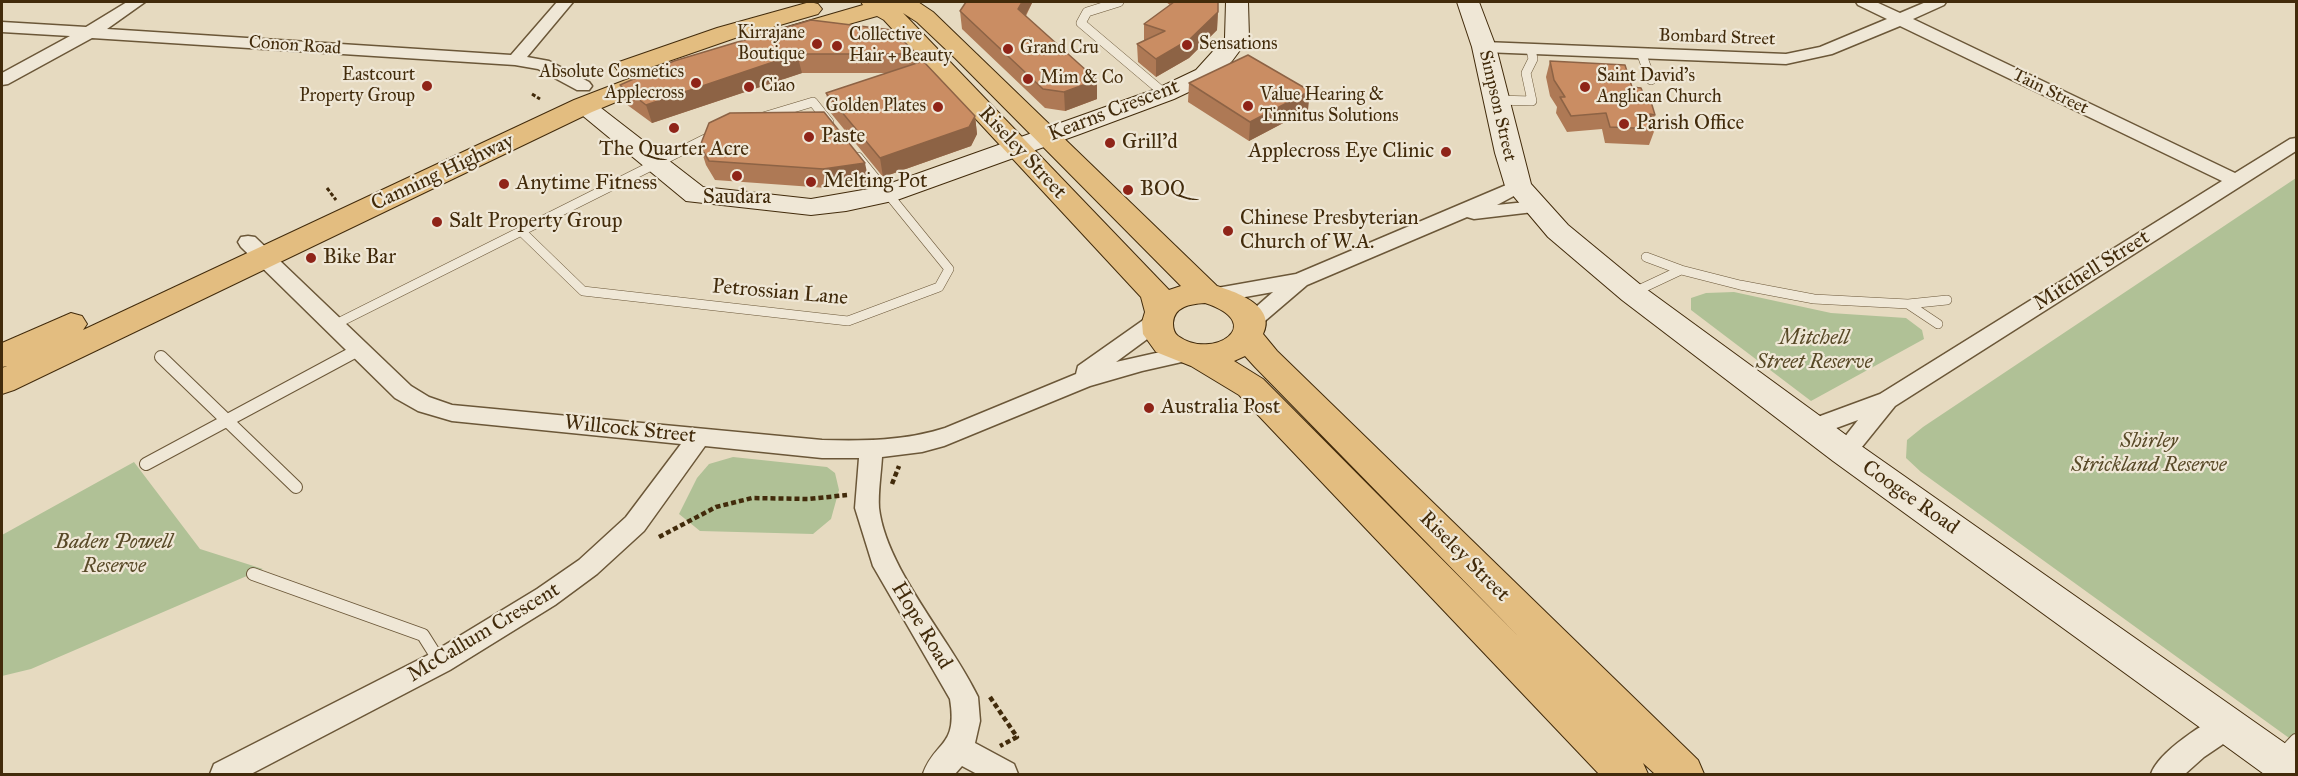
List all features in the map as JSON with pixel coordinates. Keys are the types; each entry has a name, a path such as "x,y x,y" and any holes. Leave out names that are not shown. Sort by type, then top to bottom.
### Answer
{"highway":[{"name":"Canning Highway","path":"2,382 256,250 583,96 674,69 835,11 889,3"},
{"name":"Riseley Street","path":"889,3 925,17 1212,294 1235,301 1245,310 1249,329 1274,367 1683,774"},
{"path":"835,11 866,24 925,17"},
{"name":"Riseley Street","path":"925,17 1018,147 1156,294 1159,316 1157,328 1164,341 1230,373 1251,387 1627,774"},
{"name":"Canning Highway","path":"2,356 256,250"},
{"path":"1159,316 1171,301 1212,294"},
{"path":"1193,355 1217,356 1238,348 1249,329"}],"street":[{"path":"2,80 89,33 137,2"},
{"path":"515,60 565,2"},
{"name":"Kearns Crescent","path":"583,96 655,164 696,195 811,207 846,203 887,194 1048,137 1165,94 1205,75 1224,56 1237,38 1237,2"},
{"name":"Simpson Street","path":"1468,2 1484,47 1496,100 1526,196"},
{"name":"Tain Street","path":"1864,2 2236,181"},
{"name":"Bombard Street","path":"1484,47 1786,59 1809,56 1836,47 1938,2"},
{"name":"Conon Road","path":"2,27 515,60 543,65 583,96"},
{"name":"Mitchell Street","path":"1812,428 1888,400 2296,143"},
{"path":"1212,294 1300,280 1457,214 1526,196"},
{"path":"1457,214 1526,196"},
{"name":"Coogee Road","path":"1526,196 1558,231 1632,293 1812,428 2228,725 2290,758"},
{"name":"Willcock Street","path":"256,250 403,392 416,402 431,409 822,449 871,449 907,446 946,436 968,429 1067,385 1159,358 1193,355"},
{"path":"1249,329 1300,280"},
{"name":"Willcock Street","path":"1067,385 1133,340 1159,316"},
{"name":"Mitchell Street","path":"1845,452 1888,400"},
{"name":"McCallum Crescent","path":"224,774 440,662 546,597 614,545 640,519 699,437"},
{"name":"Hope Road","path":"871,449 867,508 873,531 886,566 964,697 967,727 958,749"},
{"path":"2165,774 2194,748 2228,725"},
{"path":"937,774 958,749 1004,774"}],"lane":[{"path":"1119,2 1087,12 1081,23 1092,35 1165,94"},
{"path":"1496,100 1532,101 1526,73 1533,59 1531,50"},
{"path":"1642,55 1651,80"},
{"path":"750,121 813,102 835,130"},
{"path":"334,325 729,127"},
{"path":"850,148 887,194"},
{"name":"Petrossian Lane","path":"521,231 583,291 848,321 939,287 949,270 887,194"},
{"path":"1646,257 1681,270 1740,285 1814,299 1908,304 1947,300"},
{"path":"1632,293 1681,270"},
{"path":"1908,304 1938,324"},
{"path":"146,464 360,349"},
{"path":"161,357 296,487"},
{"path":"253,574 423,635 440,662"}],"path":[{"path":"532,94 540,99"},
{"path":"659,537 716,507 752,498 809,499 850,494"}],"green space":[{"name":"Shirley Strickland Reserve","path":"2296,178 2296,743 1921,472 1906,458 1907,440 1923,427"},
{"name":"Mitchell Street Reserve","path":"1734,292 1831,313 1906,318 1922,330 1924,339 1811,401 1691,310 1691,298 1706,293"},
{"path":"733,457 827,467 835,473 839,490 831,519 813,534 700,531 679,514 697,478 709,464"},
{"name":"Baden Powell Reserve","path":"134,462 200,549 263,569 31,669 2,676 2,535"}],"building":[{"path":"966,2 1022,2 1018,9 1097,80 1064,92 1043,89 960,11"},
{"path":"1174,2 1218,2 1218,12 1190,39 1156,59 1137,44 1165,31 1144,24"},
{"path":"811,20 892,30 917,54 797,54 646,105 620,85 674,61"},
{"path":"1248,55 1310,91 1250,122 1189,83"},
{"path":"923,61 975,116 969,127 880,158 826,93"},
{"path":"1550,61 1625,65 1632,87 1641,88 1644,95 1649,95 1655,115 1650,114 1655,129 1610,127 1606,113 1571,116 1560,97 1565,97 1554,80"},
{"path":"824,112 865,163 823,169 709,161 700,146 709,123 730,113"}],"place":[{"name":"Kirrajane Boutique","path":"817,44"},
{"name":"Sensations","path":"1187,45"},
{"name":"Collective Hair + Beauty","path":"837,46"},
{"name":"Grand Cru","path":"1008,49"},
{"name":"Mim & Co","path":"1028,79"},
{"name":"Absolute Cosmetics Applecross","path":"696,83"},
{"name":"Eastcourt Property Group","path":"427,86"},
{"name":"Ciao","path":"749,87"},
{"name":"Saint David's Anglican Church","path":"1585,87"},
{"name":"Value Hearing & Tinnitus Solutions","path":"1248,106"},
{"name":"Golden Plates","path":"938,107"},
{"name":"Parish Office","path":"1624,124"},
{"name":"The Quarter Acre","path":"674,128"},
{"name":"Paste","path":"809,137"},
{"name":"Grill'd","path":"1110,143"},
{"name":"Applecross Eye Clinic","path":"1446,152"},
{"name":"Saudara","path":"737,176"},
{"name":"Melting Pot","path":"811,182"},
{"name":"Anytime Fitness","path":"504,184"},
{"name":"BOQ","path":"1128,190"},
{"name":"Salt Property Group","path":"437,222"},
{"name":"Chinese Presbyterian Church of W.A.","path":"1228,231"},
{"name":"Bike Bar","path":"311,258"},
{"name":"Australia Post","path":"1149,408"}]}
